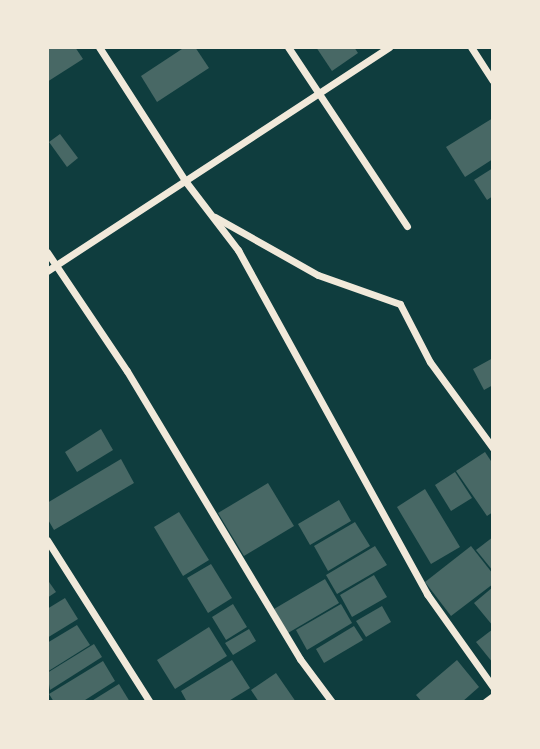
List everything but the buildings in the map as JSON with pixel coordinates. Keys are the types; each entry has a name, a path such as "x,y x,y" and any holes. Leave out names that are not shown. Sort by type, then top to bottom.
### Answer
{"street":[{"path":"99,47 186,182 238,250 427,594 493,687"},
{"path":"288,47 407,226"},
{"path":"47,271 389,47"},
{"path":"471,47 493,82"},
{"path":"211,215 318,275 400,304 430,362 493,448"},
{"path":"47,252 127,371 300,659 332,702"},
{"path":"47,540 150,702"},
{"path":"485,702 493,696"}]}
